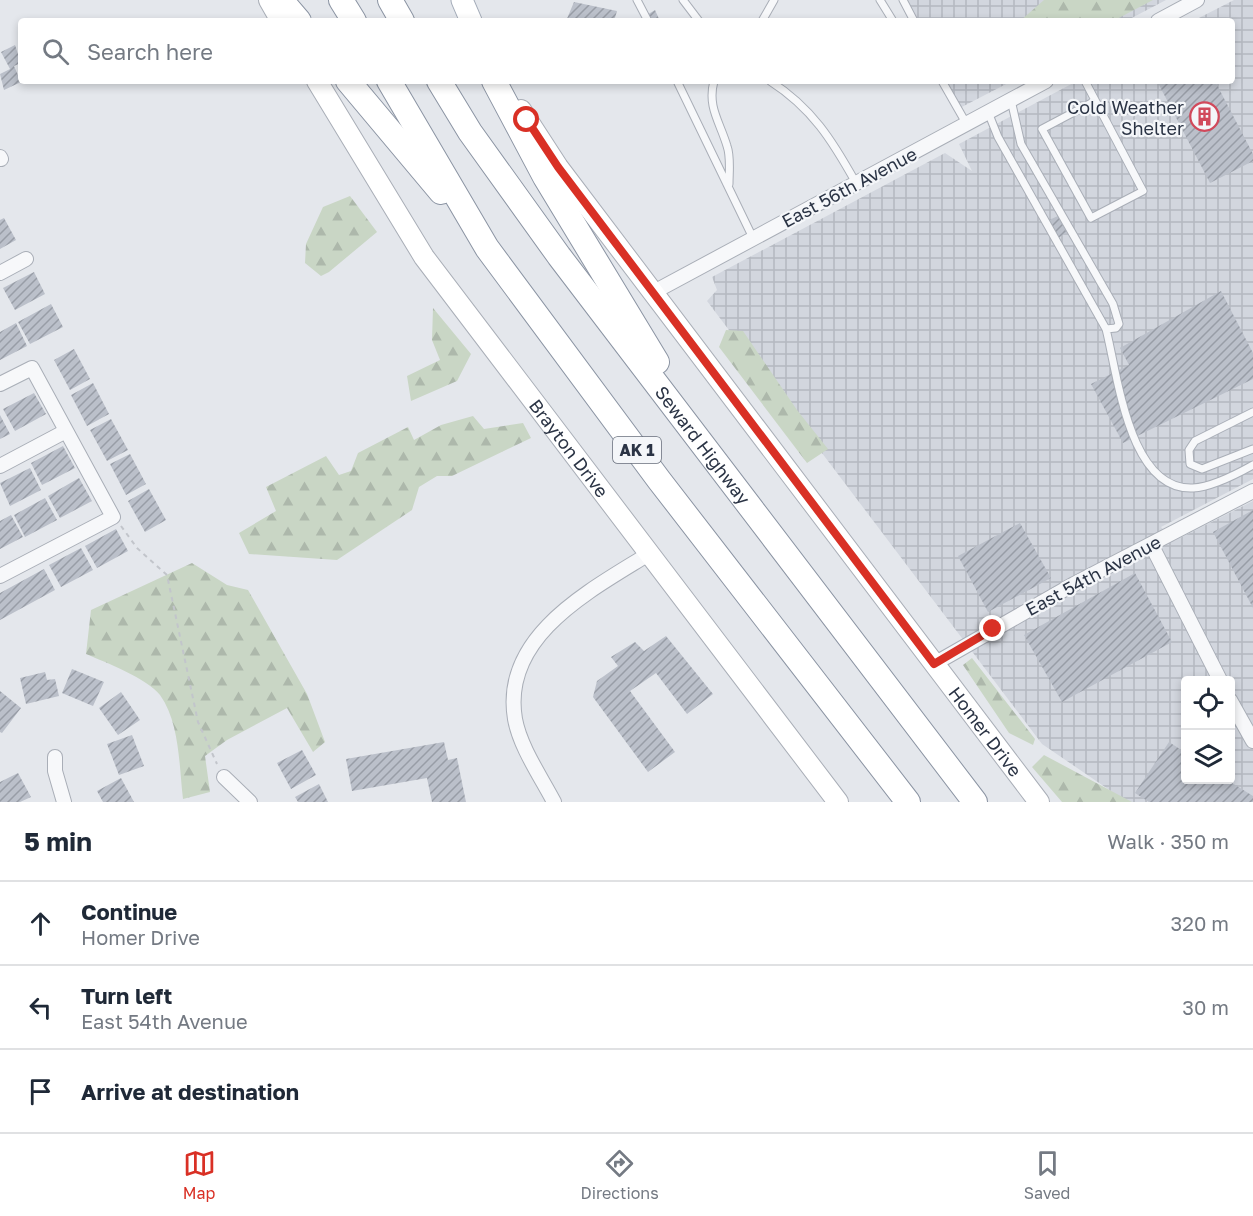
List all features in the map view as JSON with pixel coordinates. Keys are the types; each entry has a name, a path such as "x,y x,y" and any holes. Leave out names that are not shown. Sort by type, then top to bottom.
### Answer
{"highway":[{"path":"281,0 296,18"},
{"path":"341,0 352,18"},
{"path":"390,0 400,18"},
{"path":"350,84 487,248"},
{"name":"AK 1","path":"391,84 487,248 659,480 909,802"},
{"name":"Seward Highway","path":"441,84 470,132 559,256 975,802"},
{"path":"496,84 545,177 719,464"}],"main road":[{"path":"268,0 279,18"},
{"path":"462,0 470,18"},
{"name":"Brayton Drive","path":"319,84 424,257 648,555 838,802"},
{"name":"Homer Drive","path":"506,84 558,167 1038,802"}],"street":[{"path":"1164,18 1197,0"},
{"name":"East 56th Avenue","path":"652,293 1040,84"},
{"path":"0,273 26,260"},
{"path":"0,384 32,368 112,515 0,576"},
{"path":"0,466 66,431"},
{"name":"East 54th Avenue","path":"934,664 1074,584 1253,491"},
{"path":"1151,544 1217,676"},
{"path":"554,802 515,721 513,698 516,677 524,656 536,639 557,618 596,588 648,555"},
{"path":"1235,709 1253,741"},
{"path":"55,757 55,771 64,802"},
{"path":"224,777 250,802"}],"lane":[{"path":"637,0 646,18"},
{"path":"683,0 697,18"},
{"path":"764,18 774,0"},
{"path":"880,0 891,18"},
{"path":"903,0 912,18"},
{"path":"678,84 753,238"},
{"path":"713,84 711,96 716,121 728,147 729,187"},
{"path":"774,84 794,97 821,126 856,183"},
{"path":"944,84 966,123"},
{"path":"1087,84 1143,191 1091,218 1042,129 1095,100"},
{"path":"1011,100 1021,144 1117,314 1119,324 1116,328 1106,329"},
{"path":"988,112 998,137 1106,329 1134,442 1156,476 1174,486 1195,488 1253,465"},
{"path":"1253,412 1195,441 1189,450 1190,464 1202,469 1253,449"}],"path":[{"path":"112,515 137,548 166,575 198,722 224,777"}],"shaded area":[{"path":"899,0 1166,0 1132,18 908,18"},
{"path":"1234,0 1253,0 1253,479 1161,527 1174,541 1253,501 1253,802 1127,802 1042,744 707,301 717,290 712,277 945,153 972,171 959,144 1071,84 1235,84 1235,18 1199,18"},
{"path":"943,84 1006,84 956,110"}],"green space":[{"path":"1044,0 1153,0 1119,18 1023,18"},
{"path":"350,196 377,232 321,276 305,263 306,244 323,207"},
{"path":"433,308 471,354 457,381 411,401 407,376 440,360 432,340"},
{"path":"726,330 743,331 797,410 828,449 807,463 719,347"},
{"path":"473,416 484,429 523,423 531,438 452,476 437,476 419,487 412,510 337,560 249,554 239,533 276,511 266,487 326,456 339,475 351,471 358,453 408,427 414,440 441,425"},
{"path":"192,563 227,585 248,590 307,694 325,742 313,752 287,708 227,740 205,756 210,792 183,799 175,732 167,706 160,695 136,677 86,654 91,610"},
{"path":"972,658 1035,739 1033,745 1009,733 963,665"},
{"path":"1044,755 1132,802 1062,802 1032,767"}],"building":[{"path":"574,2 617,11 615,18 567,18"},
{"path":"655,10 659,18 642,18"},
{"path":"15,45 18,54 18,64 14,66 18,75 18,83 4,90 0,74 10,69 1,52"},
{"name":"Cold Weather Shelter","path":"1159,84 1217,84 1253,154 1253,161 1210,183"},
{"path":"1058,216 1067,233 1058,238 1049,220"},
{"path":"4,218 16,240 0,249 0,220"},
{"path":"34,272 45,294 15,310 3,288"},
{"path":"1221,291 1253,353 1253,379 1123,443 1091,384 1129,365 1120,348"},
{"path":"51,304 63,327 30,344 18,322"},
{"path":"16,323 27,346 0,360 0,332"},
{"path":"74,349 90,379 70,390 54,360"},
{"path":"93,383 109,414 87,426 71,395"},
{"path":"34,393 46,414 15,431 3,409"},
{"path":"0,415 10,434 0,439"},
{"path":"111,419 128,450 107,461 90,430"},
{"path":"63,446 75,468 42,485 31,463"},
{"path":"130,454 146,484 126,495 110,464"},
{"path":"30,468 41,490 10,506 0,483"},
{"path":"79,478 92,501 60,518 48,496"},
{"path":"149,489 166,520 145,532 128,501"},
{"path":"45,498 57,520 25,537 14,515"},
{"path":"1253,510 1253,608 1213,532"},
{"path":"11,515 23,537 0,549 0,521"},
{"path":"1020,523 1051,578 988,612 958,556"},
{"path":"116,529 128,551 97,568 85,546"},
{"path":"81,548 93,570 61,587 49,565"},
{"path":"44,569 55,590 0,620 0,593"},
{"path":"1135,573 1172,642 1062,702 1024,635"},
{"path":"666,636 713,694 687,714 656,673 630,691 675,752 648,772 593,697 597,681 618,666 611,657 635,642 644,651"},
{"path":"72,669 104,682 93,706 62,693"},
{"path":"45,672 47,680 55,679 59,696 26,704 20,678"},
{"path":"0,691 21,708 2,733 0,732"},
{"path":"121,692 140,720 118,735 99,708"},
{"path":"132,735 144,766 119,775 107,744"},
{"path":"444,742 448,760 457,758 466,802 432,802 427,778 352,791 346,759"},
{"path":"1169,742 1181,750 1181,784 1234,784 1253,796 1253,802 1149,802 1135,793"},
{"path":"302,750 316,775 291,789 277,763"},
{"path":"18,773 31,797 20,802 0,802 0,782"},
{"path":"121,778 134,802 103,802 97,791"},
{"path":"319,784 328,802 298,802 295,797"}],"place":[{"name":"Cold Weather Shelter","path":"1205,117"}],"route":[{"path":"527,120 558,167 652,293 934,664 993,629"}]}
